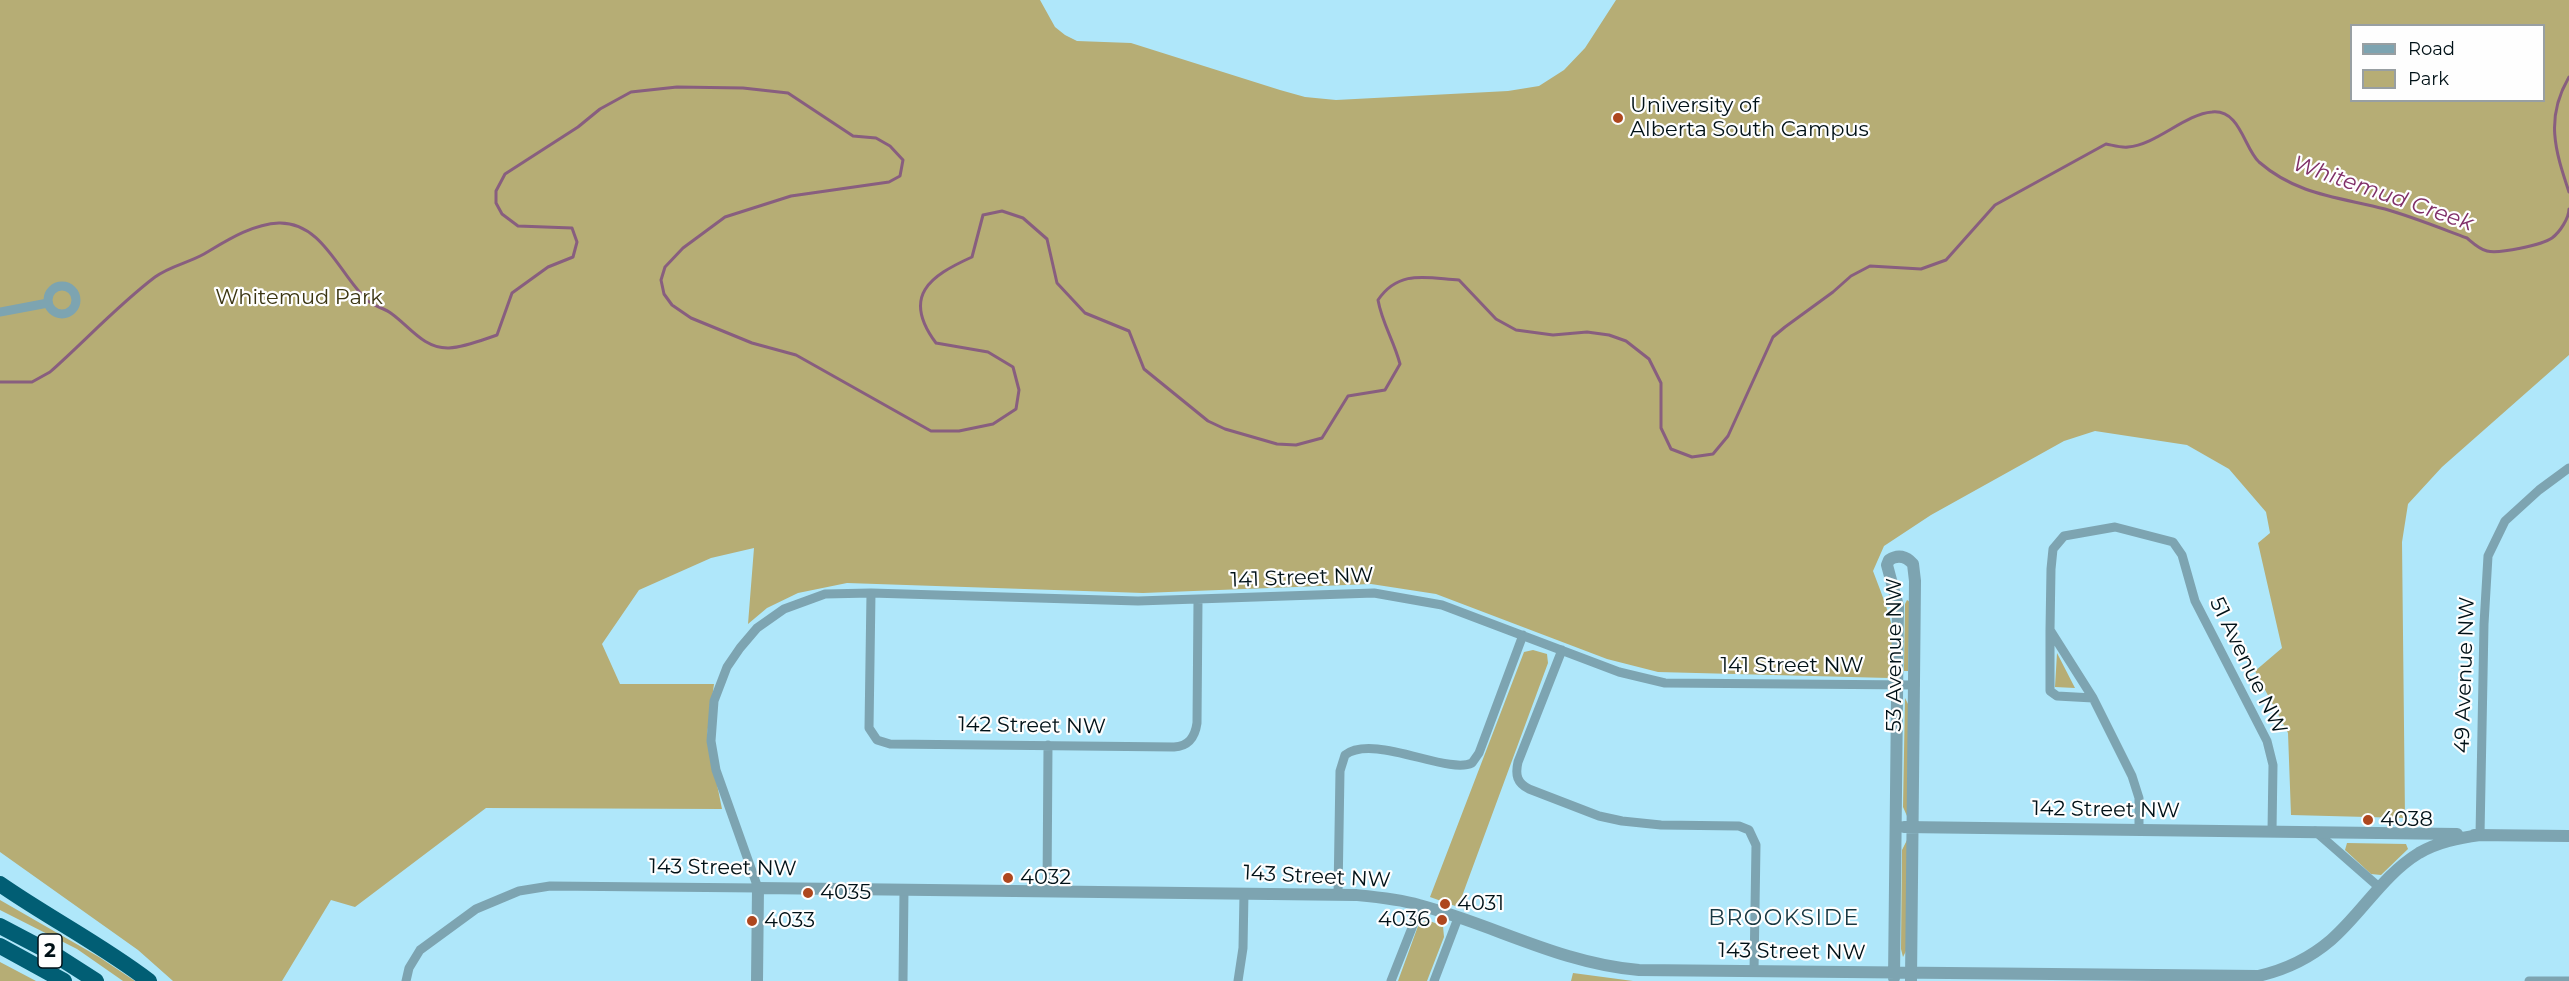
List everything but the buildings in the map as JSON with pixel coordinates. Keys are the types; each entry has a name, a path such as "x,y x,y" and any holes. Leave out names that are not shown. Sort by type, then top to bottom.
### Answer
{"highway":[{"path":"0,884 30,905 87,938 149,981"},
{"path":"0,892 30,905"},
{"name":"2","path":"0,926 57,956 96,981"},
{"name":"2","path":"0,946 64,981"}],"street":[{"path":"0,312 48,303"},
{"name":"49 Avenue NW","path":"2480,835 2484,624 2488,556 2505,521 2539,490 2569,468"},
{"name":"51 Avenue NW","path":"2050,630 2053,549 2064,536 2115,528 2174,542 2182,555 2195,601 2267,741 2273,765 2272,831"},
{"name":"53 Avenue NW","path":"1894,977 1898,606 1887,565 1889,561 1899,556 1910,560 1915,570 1911,977"},
{"name":"141 Street NW","path":"758,888 716,771 711,741 711,716 722,678 740,648 757,628 784,609 816,597 839,592 1121,601 1374,592 1442,605 1619,672 1665,683 1915,685"},
{"name":"142 Street NW","path":"871,593 869,722 873,736 881,742 890,744 1174,747 1184,745 1195,733 1197,723 1198,600"},
{"path":"2050,630 2050,691 2057,696 2093,698"},
{"path":"2050,630 2093,698 2135,782 2139,798 2139,830"},
{"path":"1338,894 1340,771 1345,755 1355,749 1364,748 1402,753 1458,765 1472,763 1479,753 1523,635"},
{"path":"1562,650 1518,762 1517,778 1529,789 1610,819 1645,824 1734,825 1749,830 1756,845 1754,971"},
{"path":"1047,891 1048,745"},
{"name":"142 Street NW","path":"1896,827 2569,836"},
{"path":"2316,831 2379,888"},
{"name":"143 Street NW","path":"406,981 420,950 440,934 490,902 519,891 541,887 1338,894 1421,905 1536,947 1595,964 1660,971 1754,971 1894,977 2266,978 2299,962 2322,947 2338,934 2379,888 2406,863 2428,848 2480,835"},
{"path":"757,981 758,888"},
{"path":"903,981 904,889"},
{"path":"1238,981 1243,948 1244,893"},
{"path":"1391,981 1421,905"},
{"path":"1434,981 1458,918"},
{"path":"2529,981 2569,981"}],"green space":[{"name":"Whitemud Park","path":"0,0 1040,0 1055,27 1077,41 1131,43 1305,97 1336,100 1508,91 1539,86 1564,70 1585,48 1616,0 2569,0 2569,355 2442,467 2408,504 2402,542 2405,818 2291,815 2288,733 2255,671 2282,648 2258,543 2270,533 2266,512 2229,469 2187,445 2095,431 2064,441 1931,515 1884,546 1873,571 1892,624 1895,653 1894,666 1889,678 1658,672 1607,659 1436,594 1371,584 1143,593 847,583 798,593 767,608 748,624 754,548 711,558 639,590 602,644 620,684 714,684 707,735 722,809 486,808 355,907 331,900 282,981 173,981 138,950 0,852"},
{"path":"1907,600 1910,602 1908,671 1904,671 1905,604"},
{"path":"1533,650 1547,654 1548,663 1458,907 1430,897 1524,652"},
{"path":"2057,653 2075,688 2055,687"},
{"path":"1905,698 1909,706 1907,816 1903,807"},
{"path":"1907,840 1907,949 1903,957 1901,949 1902,850"},
{"path":"2347,843 2406,844 2408,849 2381,875 2371,874 2345,850"},
{"path":"0,900 99,957 135,981 123,981 77,949 0,910"},
{"path":"1427,920 1443,926 1444,937 1427,981 1398,981 1418,926"},
{"path":"0,962 36,981 0,981"},
{"path":"1573,973 1633,981 1571,981"}],"waterway":[{"name":"Whitemud Creek","path":"2569,77 2557,106 2555,120 2557,148 2569,192"},
{"name":"Whitemud Creek","path":"0,382 32,382 50,372 128,299 161,273 198,257 249,230 279,223 294,225 308,231 330,252 368,301 389,312 432,345 449,348 497,335 512,293 548,267 573,257 577,242 572,228 518,226 502,214 496,203 496,191 505,174 578,127 600,109 631,92 677,87 743,88 788,93 853,136 876,138 890,146 903,160 900,176 889,182 791,196 725,217 683,248 665,267 661,280 664,294 672,305 691,318 752,343 796,355 931,431 959,431 993,424 1016,409 1019,390 1013,367 988,352 936,343 926,327 921,312 921,300 925,289 933,280 972,257 983,215 1002,211 1023,218 1047,239 1057,283 1085,313 1129,331 1144,369 1208,421 1225,429 1277,444 1296,445 1322,438 1348,396 1385,390 1400,364 1378,300 1395,284 1404,280 1425,277 1459,280 1496,319 1516,330 1553,335 1587,332 1609,335 1626,341 1649,359 1661,383 1661,428 1671,449 1692,457 1713,454 1728,436 1773,337 1851,276 1870,266 1921,269 1946,260 1995,205 2106,144 2120,147 2139,145 2202,114 2212,112 2229,117 2259,162 2288,182 2319,193 2416,219 2467,238 2487,251 2510,250 2547,241 2561,229 2569,209"}],"place":[{"name":"University of Alberta South Campus","path":"1618,118"},
{"name":"4038","path":"2368,820"},
{"name":"4032","path":"1008,878"},
{"name":"4035","path":"808,893"},
{"name":"4031","path":"1445,904"},
{"name":"4036","path":"1442,920"},
{"name":"4033","path":"752,921"}],"district":[{"name":"BROOKSIDE","path":"1784,919"}]}
